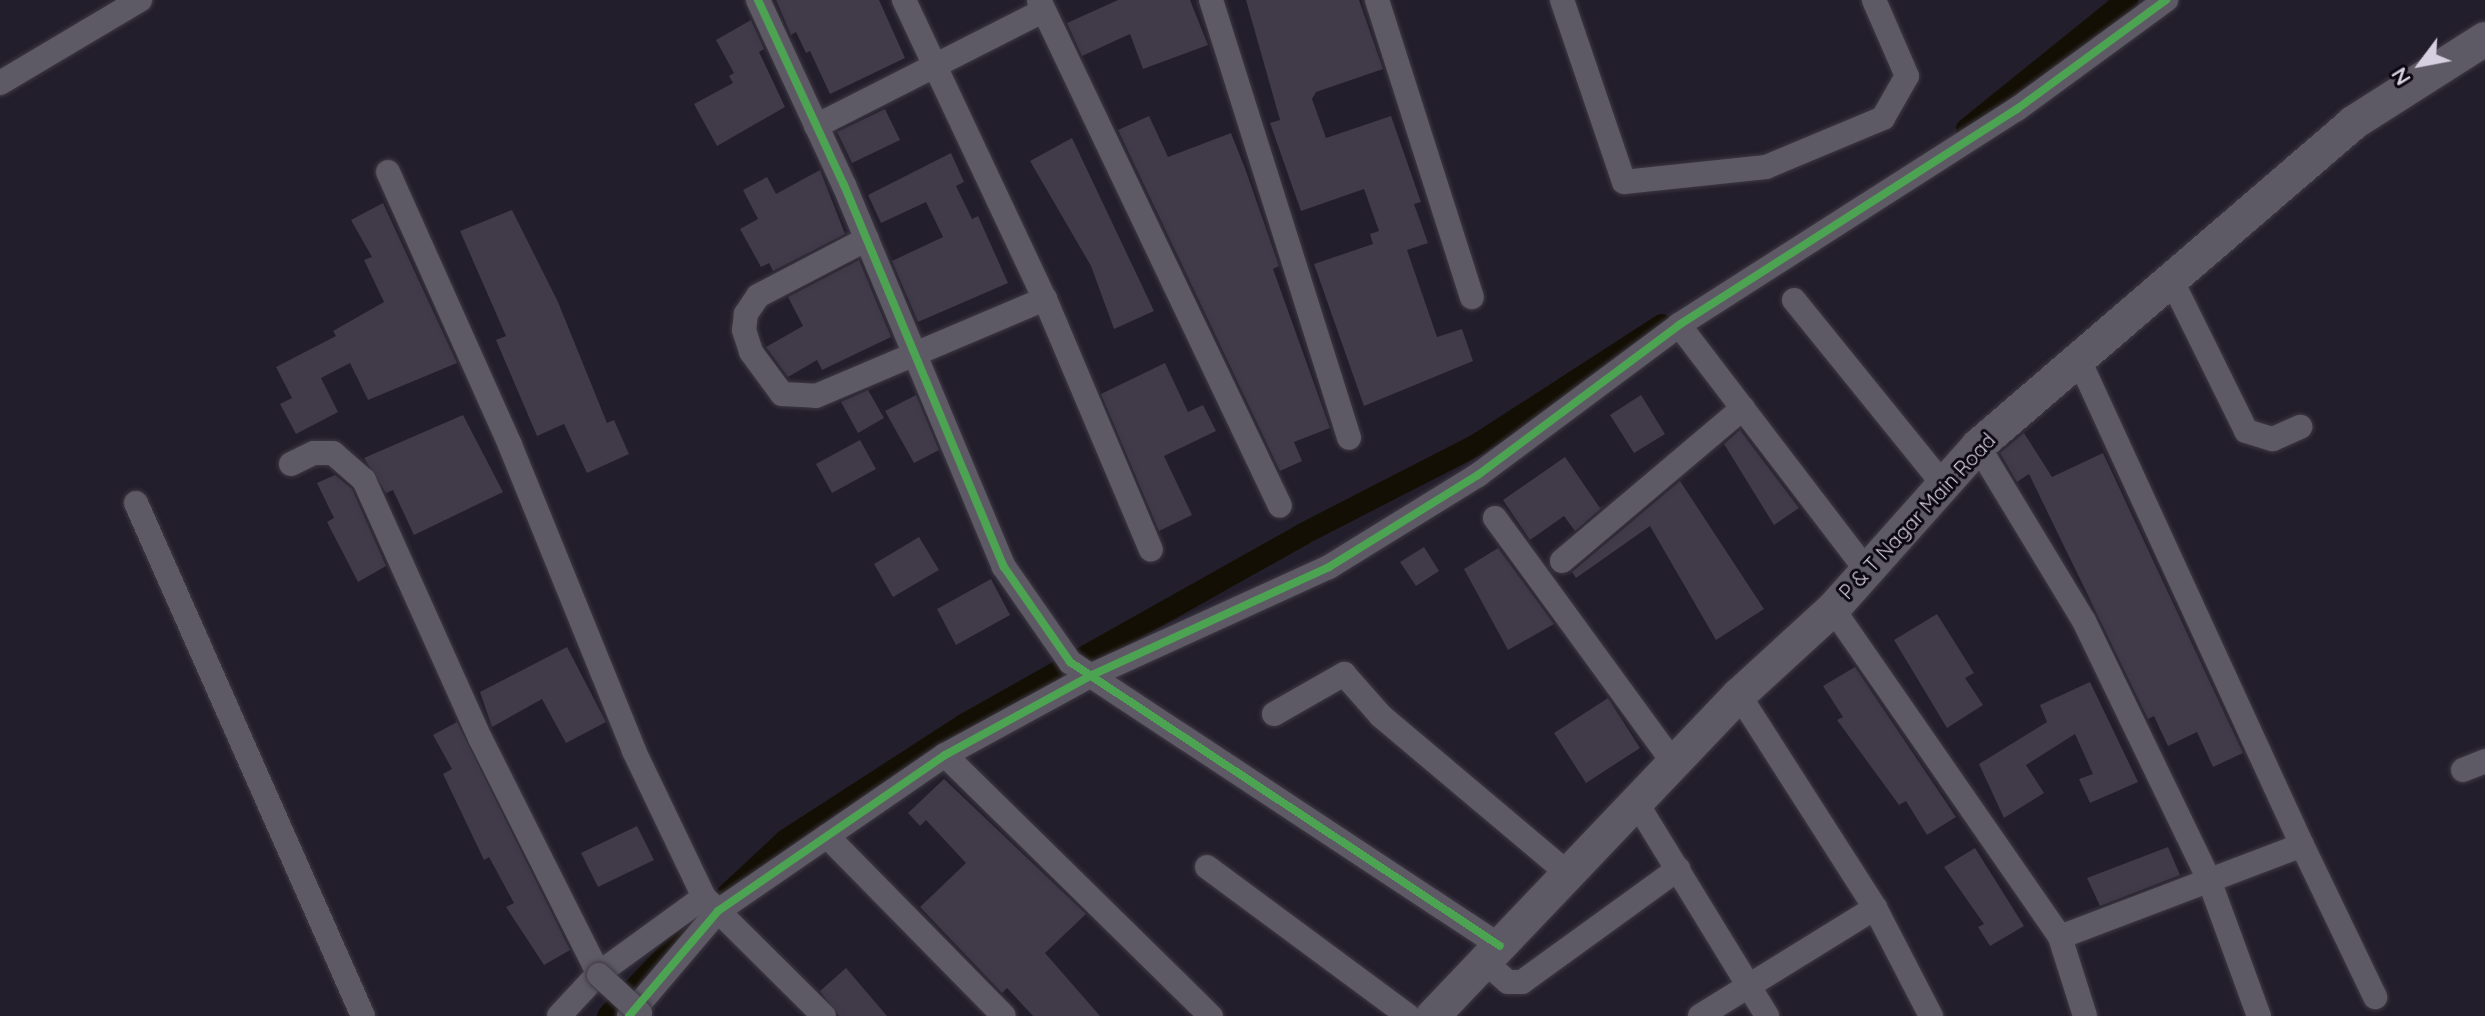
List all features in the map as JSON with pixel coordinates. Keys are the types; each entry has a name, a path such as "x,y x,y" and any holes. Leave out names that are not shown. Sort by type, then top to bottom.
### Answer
{"main road":[{"name":"P & T Nagar Main Road","path":"1433,1016 1739,695 1833,609 1978,446 2173,283 2353,123 2485,39"}],"street":[{"path":"0,83 140,0"},
{"path":"758,0 867,239 1004,567 1084,670 1492,954 1508,982 1522,982 1678,869"},
{"path":"904,0 1045,299 1151,550"},
{"path":"1211,0 1349,438"},
{"path":"1377,0 1472,297"},
{"path":"1562,0 1624,182 1766,167 1883,118 1907,76 1874,0"},
{"path":"559,1016 598,974 827,836 945,755 1084,670 1329,567 1478,475 1679,325 2017,109 2166,0"},
{"path":"816,126 1041,5 1280,506"},
{"path":"388,172 510,445 634,751 711,904 824,1016"},
{"path":"867,239 758,296 744,330 751,352 782,394 816,396 1045,299"},
{"path":"2173,283 2246,431 2273,439 2300,427"},
{"path":"1794,300 1943,484"},
{"path":"1679,325 1866,570"},
{"path":"2079,360 2375,997"},
{"path":"1562,561 1743,408"},
{"path":"1978,446 2084,621 2208,877 2259,1016"},
{"path":"291,464 314,453 333,453 364,480 480,738 598,974 637,1015 711,904"},
{"path":"136,503 363,1016"},
{"path":"1495,518 1675,765"},
{"path":"1833,609 2060,937 2085,1016"},
{"path":"1274,714 1344,674 1381,716 1570,875"},
{"path":"1739,695 1875,908 1931,1016"},
{"path":"945,755 1211,1016"},
{"path":"1636,802 1767,1016"},
{"path":"827,836 1004,1016"},
{"path":"2060,937 2208,877 2302,845"},
{"path":"1207,867 1408,1016"},
{"path":"1700,1016 1875,908"}],"building":[{"path":"776,0 879,0 905,58 830,94 810,51 806,53 796,32 791,35"},
{"path":"1118,0 1190,0 1208,45 1143,69 1130,34 1082,56 1067,23"},
{"path":"1246,0 1359,0 1383,69 1316,92 1312,99 1326,138 1391,116 1421,202 1414,204 1428,243 1407,250 1437,337 1462,329 1473,361 1364,406 1314,264 1373,244 1370,234 1379,231 1364,189 1301,211 1270,123 1280,120"},
{"path":"751,20 764,49 759,52 785,107 717,146 694,104 733,83 729,76 734,73 716,40"},
{"path":"885,109 900,140 852,163 837,132"},
{"path":"1149,116 1168,157 1231,133 1246,171 1279,266 1273,269 1330,428 1294,442 1302,461 1280,471 1118,130"},
{"path":"1072,138 1154,311 1114,329 1091,266 1030,161"},
{"path":"951,153 964,182 956,186 972,219 978,216 1008,283 918,322 892,261 943,237 926,202 881,223 868,195"},
{"path":"820,170 845,234 773,271 769,263 761,267 740,229 758,219 743,190 767,177 776,194"},
{"path":"383,203 457,363 368,400 350,363 321,378 338,412 296,434 280,404 292,398 276,367 336,336 333,331 384,302 364,260 372,257 351,220"},
{"path":"512,210 558,302 607,423 614,420 629,454 587,473 564,424 537,436 496,340 506,336 460,231"},
{"path":"859,260 891,337 822,370 817,360 788,377 766,347 803,326 788,297"},
{"path":"1165,363 1188,412 1203,405 1216,431 1164,456 1192,515 1159,531 1101,394"},
{"path":"868,390 884,418 858,433 841,402"},
{"path":"916,395 939,450 914,463 885,411"},
{"path":"1641,395 1665,434 1634,453 1610,415"},
{"path":"463,415 503,492 414,535 393,490 386,493 364,458"},
{"path":"1740,430 1799,508 1774,525 1724,444"},
{"path":"2024,433 2052,477 2103,453 2243,753 2213,767 2197,732 2168,746 2154,716 2148,719 2029,474 2017,482 2000,453"},
{"path":"860,440 876,469 832,493 816,464"},
{"path":"1565,457 1600,508 1605,505 1575,531 1564,516 1530,540 1503,500"},
{"path":"335,475 352,489 386,566 358,582 327,522 334,518 317,483"},
{"path":"1680,481 1764,609 1716,640 1650,526 1576,578 1572,572"},
{"path":"919,537 939,570 893,597 874,564"},
{"path":"1424,547 1439,571 1416,586 1400,562"},
{"path":"1498,548 1554,624 1508,650 1464,569"},
{"path":"991,579 1010,615 956,645 937,609"},
{"path":"1937,614 1974,673 1965,678 1983,705 1947,728 1894,640"},
{"path":"567,647 606,722 566,743 542,699 492,727 480,692"},
{"path":"1855,667 1956,817 1927,835 1906,801 1899,805 1837,720 1843,717 1823,686"},
{"path":"2090,682 2138,782 2090,803 2079,779 2093,774 2075,734 2026,765 2044,793 2004,818 1979,764 2047,722 2040,705"},
{"path":"1608,698 1640,748 1586,783 1554,733"},
{"path":"457,722 570,950 544,965 506,907 514,903 489,857 484,860 443,774 452,769 433,735"},
{"path":"944,779 1086,914 1045,953 1100,1016 1033,1016 1007,988 1002,993 920,907 966,863 926,820 920,826 908,813"},
{"path":"637,826 654,860 598,887 581,853"},
{"path":"2168,847 2180,875 2100,906 2087,878"},
{"path":"1975,848 2024,926 1990,946 1978,927 1984,924 1944,867"},
{"path":"846,968 887,1016 839,1016 820,991"}],"waterway":[{"path":"1967,129 2127,0"},
{"path":"727,895 786,840 965,724 1303,534 1478,444 1662,325"},
{"path":"608,1016 693,927"}],"cycle path":[{"path":"758,0 844,185 1004,567 1070,662 1500,946"},
{"path":"629,1016 718,911 945,755 1092,675 1329,567 1478,475 1679,325 2017,109 2166,0"}]}
